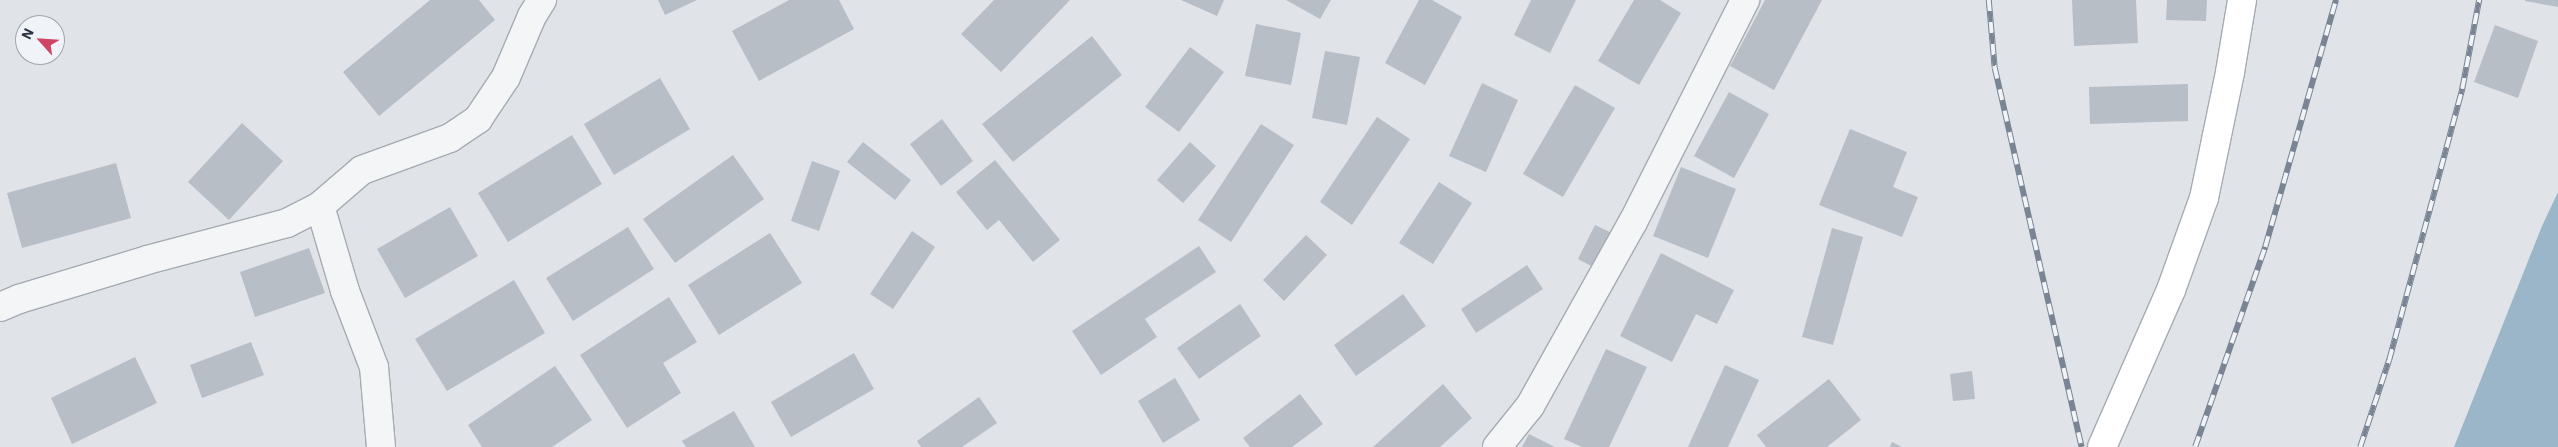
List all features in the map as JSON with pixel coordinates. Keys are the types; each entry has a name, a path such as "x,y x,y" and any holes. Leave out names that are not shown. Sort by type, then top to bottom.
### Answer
{"main road":[{"path":"2102,447 2171,290 2204,198 2230,72 2242,0"}],"street":[{"path":"0,307 19,299 147,260 287,222 320,206 362,170 450,138 478,120 506,77 542,0"},
{"path":"1497,447 1530,406 1629,230 1745,0"},
{"path":"320,206 345,291 374,367 381,447"}],"water":[{"path":"2558,192 2558,447 2454,447 2542,226"}],"building":[{"path":"430,0 479,0 495,20 379,116 343,72"},
{"path":"658,0 697,0 665,15"},
{"path":"789,0 839,0 854,29 759,81 732,31"},
{"path":"994,0 1070,0 1001,72 961,34"},
{"path":"1181,0 1224,0 1217,16"},
{"path":"1286,0 1331,0 1320,19"},
{"path":"1419,0 1432,0 1462,17 1425,85 1385,63"},
{"path":"1531,0 1576,0 1550,53 1514,35"},
{"path":"1634,0 1660,0 1681,13 1639,85 1598,61"},
{"path":"1765,0 1822,0 1774,90 1730,66"},
{"path":"2072,0 2136,0 2138,43 2074,46"},
{"path":"2167,0 2207,0 2206,21 2166,20"},
{"path":"2558,0 2558,7 2525,1"},
{"path":"1256,24 1301,33 1291,85 1245,76"},
{"path":"2495,25 2538,41 2518,98 2474,82"},
{"path":"1092,36 1122,75 1013,162 982,124"},
{"path":"1190,47 1224,72 1179,132 1145,107"},
{"path":"1325,51 1360,57 1347,125 1312,118"},
{"path":"660,78 690,129 614,175 584,124"},
{"path":"1482,83 1518,100 1486,172 1449,156"},
{"path":"2188,84 2188,121 2090,124 2089,87"},
{"path":"1575,85 1615,108 1563,197 1523,174"},
{"path":"1729,92 1769,114 1734,178 1694,156"},
{"path":"1377,117 1410,139 1352,225 1320,202"},
{"path":"942,119 973,161 941,186 910,144"},
{"path":"242,123 283,161 229,220 188,182"},
{"path":"1261,124 1294,145 1231,242 1198,220"},
{"path":"1850,129 1907,152 1893,187 1918,197 1902,237 1819,205"},
{"path":"572,135 602,184 508,242 478,193"},
{"path":"863,142 911,180 895,200 847,162"},
{"path":"1190,142 1216,166 1183,203 1157,180"},
{"path":"733,155 764,199 675,263 643,219"},
{"path":"995,160 1060,240 1033,262 999,220 987,230 956,192"},
{"path":"812,161 840,171 819,231 791,221"},
{"path":"116,163 131,218 22,248 7,193"},
{"path":"1681,167 1736,189 1708,258 1653,236"},
{"path":"1439,182 1472,203 1433,264 1399,243"},
{"path":"450,207 478,256 405,298 377,249"},
{"path":"1595,225 1614,234 1597,269 1578,259"},
{"path":"628,227 654,269 573,321 546,278"},
{"path":"1832,228 1863,237 1833,345 1802,337"},
{"path":"912,231 935,247 893,309 870,294"},
{"path":"770,233 802,283 719,335 688,285"},
{"path":"1306,235 1327,255 1284,301 1263,280"},
{"path":"1199,246 1216,272 1145,319 1157,337 1101,375 1072,331"},
{"path":"309,248 325,293 255,317 240,272"},
{"path":"1661,253 1734,290 1717,324 1696,314 1672,362 1620,336"},
{"path":"1527,265 1543,289 1476,333 1461,309"},
{"path":"514,280 545,333 447,391 415,339"},
{"path":"1403,294 1426,326 1356,376 1334,345"},
{"path":"669,297 697,342 663,363 681,393 627,428 580,355"},
{"path":"1240,304 1261,336 1199,379 1177,348"},
{"path":"251,342 264,375 202,398 190,365"},
{"path":"1606,349 1647,367 1609,447 1582,447 1564,439"},
{"path":"854,353 874,389 791,437 771,402"},
{"path":"135,357 157,403 72,444 51,398"},
{"path":"1725,365 1759,380 1728,447 1688,447"},
{"path":"555,366 592,420 552,447 482,447 468,425"},
{"path":"1972,371 1975,399 1953,401 1950,374"},
{"path":"1175,378 1200,420 1163,443 1138,401"},
{"path":"1829,379 1861,420 1827,447 1766,447 1757,435"},
{"path":"1443,384 1472,418 1440,447 1373,447"},
{"path":"1300,394 1323,424 1292,447 1250,447 1243,438"},
{"path":"979,397 997,423 962,447 921,447 917,441"},
{"path":"734,411 755,447 686,447 682,441"},
{"path":"1529,434 1555,447 1522,447"},
{"path":"1892,442 1902,447 1890,447"}],"railway":[{"path":"1989,0 1995,68 2082,447"},
{"path":"2195,447 2265,247 2336,0"},
{"path":"2360,447 2389,360 2462,89 2479,0"}]}
